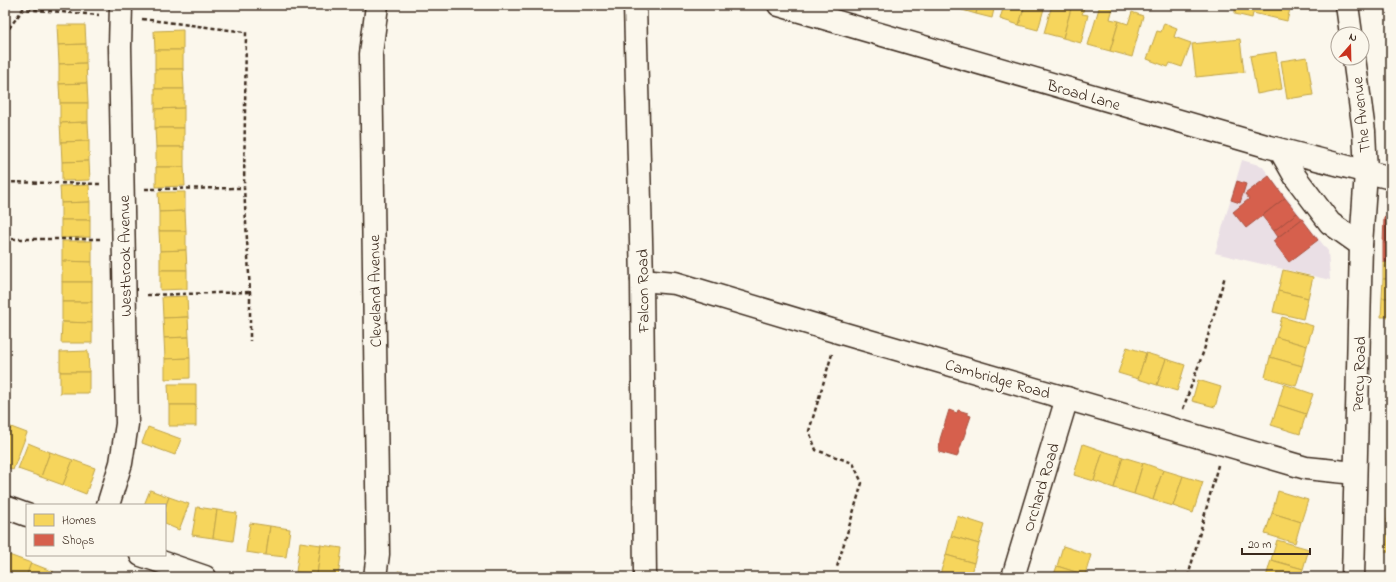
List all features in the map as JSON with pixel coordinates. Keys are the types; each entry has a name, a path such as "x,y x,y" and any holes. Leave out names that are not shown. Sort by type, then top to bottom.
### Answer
{"street":[{"name":"Cleveland Avenue","path":"375,577 378,554 371,54 377,5"},
{"name":"Falcon Road","path":"635,5 642,280 645,577"},
{"name":"Broad Lane","path":"779,5 1280,150 1391,178"},
{"path":"1347,5 1350,26"},
{"name":"Westbrook Avenue","path":"108,504 121,462 127,431 121,11"},
{"name":"The Avenue","path":"1355,66 1364,131 1366,172"},
{"path":"1280,150 1296,178 1330,223 1361,245"},
{"name":"Percy Road","path":"1353,577 1361,245 1366,172"},
{"name":"Cambridge Road","path":"642,280 675,283 1224,445 1314,470 1355,473"},
{"name":"Orchard Road","path":"1013,577 1067,398"},
{"path":"5,508 26,515"},
{"path":"144,556 205,577"}],"path":[{"path":"5,34 23,9 121,11 246,32 244,188 250,292 250,341"},
{"path":"5,239 124,239"},
{"path":"1175,430 1204,350 1225,276"},
{"path":"125,295 250,292"},
{"path":"838,332 809,431 816,450 853,463 862,483 838,567"},
{"path":"1188,577 1224,445"}],"shaded area":[{"path":"1242,160 1262,166 1328,251 1330,280 1215,253"}],"building: Homes":[{"path":"961,5 978,5 976,14 959,9"},
{"path":"978,5 995,5 992,18 976,14"},
{"path":"1004,5 1025,5 1019,25 1000,19"},
{"path":"1025,5 1045,5 1038,30 1019,25"},
{"path":"1052,5 1057,7 1058,5 1072,5 1063,38 1044,33"},
{"path":"1072,5 1085,5 1082,14 1088,15 1081,43 1063,38"},
{"path":"1100,5 1113,8 1110,19 1119,21 1110,51 1088,45"},
{"path":"1235,5 1272,5 1290,9 1287,21 1253,13 1252,18 1235,14"},
{"path":"1132,12 1143,16 1132,57 1110,51 1119,21 1128,24"},
{"path":"1164,23 1177,28 1174,37 1191,43 1182,67 1170,63 1168,67 1147,59 1157,31 1161,32"},
{"path":"57,25 85,25 86,44 58,45"},
{"path":"183,30 183,50 155,50 154,31"},
{"path":"1240,39 1244,72 1196,77 1192,44"},
{"path":"86,44 86,63 59,64 58,45"},
{"path":"155,50 183,50 183,69 155,69"},
{"path":"1276,52 1282,89 1257,94 1250,56"},
{"path":"1307,57 1313,95 1287,99 1281,61"},
{"path":"86,63 87,83 59,84 59,64"},
{"path":"155,69 183,69 184,89 155,89"},
{"path":"87,83 88,103 60,103 59,84"},
{"path":"155,89 184,89 184,108 155,109"},
{"path":"60,103 88,103 88,122 60,123"},
{"path":"184,108 184,128 155,128 155,109"},
{"path":"88,122 89,141 61,142 60,123"},
{"path":"155,128 184,128 184,147 156,147"},
{"path":"89,141 89,161 62,162 61,142"},
{"path":"156,147 184,147 184,167 156,167"},
{"path":"89,161 90,180 62,181 62,162"},
{"path":"156,167 184,167 185,186 156,187"},
{"path":"89,185 90,202 61,203 60,186"},
{"path":"158,192 185,192 185,211 159,212"},
{"path":"90,202 90,220 61,220 61,203"},
{"path":"185,211 186,231 159,231 159,212"},
{"path":"61,220 90,220 90,237 61,238"},
{"path":"159,231 186,231 186,250 160,251"},
{"path":"62,241 92,241 92,262 62,261"},
{"path":"186,250 187,270 160,270 160,251"},
{"path":"62,261 92,262 92,282 62,282"},
{"path":"1383,262 1391,262 1391,279 1383,279"},
{"path":"160,270 187,270 187,289 160,290"},
{"path":"1283,270 1313,277 1308,298 1278,291"},
{"path":"1383,279 1391,279 1391,298 1382,298"},
{"path":"62,282 92,282 92,302 62,302"},
{"path":"1278,291 1308,298 1303,319 1273,312"},
{"path":"187,296 188,317 163,318 162,297"},
{"path":"1382,298 1391,298 1391,317 1381,317"},
{"path":"62,302 92,302 92,323 62,322"},
{"path":"188,317 189,337 164,338 163,318"},
{"path":"1282,317 1313,326 1307,346 1276,337"},
{"path":"62,322 92,323 92,343 61,343"},
{"path":"189,337 190,358 165,359 164,338"},
{"path":"1276,337 1307,346 1302,366 1270,357"},
{"path":"1127,347 1146,353 1138,379 1118,373"},
{"path":"1389,348 1391,348 1391,367 1389,367"},
{"path":"88,351 89,372 60,372 60,352"},
{"path":"1146,353 1166,359 1157,385 1138,379"},
{"path":"1270,357 1302,366 1296,386 1265,377"},
{"path":"190,358 190,378 165,379 165,359"},
{"path":"1166,359 1185,365 1177,391 1157,385"},
{"path":"1389,367 1391,367 1391,385 1389,385"},
{"path":"60,372 89,372 89,393 60,393"},
{"path":"1198,380 1221,387 1215,407 1192,401"},
{"path":"168,384 196,384 196,405 169,405"},
{"path":"1284,384 1313,394 1306,414 1278,405"},
{"path":"1389,385 1391,385 1391,403 1388,403"},
{"path":"169,405 196,405 196,426 169,426"},
{"path":"1278,405 1306,414 1300,434 1271,425"},
{"path":"5,424 11,427 5,442"},
{"path":"11,427 27,433 13,470 5,466 5,442"},
{"path":"148,427 181,439 175,455 142,443"},
{"path":"28,443 50,452 41,477 18,469"},
{"path":"1083,444 1103,451 1094,481 1074,475"},
{"path":"1103,451 1123,457 1114,488 1094,481"},
{"path":"50,452 73,460 63,485 41,477"},
{"path":"1123,457 1143,463 1134,494 1114,488"},
{"path":"73,460 95,468 86,494 63,485"},
{"path":"1143,463 1163,470 1153,500 1134,494"},
{"path":"1390,463 1391,481 1389,481"},
{"path":"1163,470 1183,476 1173,506 1153,500"},
{"path":"1183,476 1203,482 1193,513 1173,506"},
{"path":"1388,489 1391,489 1391,505 1388,505"},
{"path":"150,490 169,497 166,505 166,504 144,504"},
{"path":"1278,491 1308,500 1301,522 1272,513"},
{"path":"169,497 189,504 179,530 166,524 166,505"},
{"path":"1388,505 1391,505 1391,520 1387,520"},
{"path":"197,507 217,510 213,538 192,535"},
{"path":"217,510 237,513 233,541 213,538"},
{"path":"1272,513 1301,522 1295,543 1265,534"},
{"path":"957,516 985,525 979,544 951,536"},
{"path":"1387,520 1391,520 1391,536 1387,536"},
{"path":"250,523 270,526 266,555 246,552"},
{"path":"270,526 290,529 286,557 266,555"},
{"path":"951,536 979,544 974,563 946,555"},
{"path":"1387,536 1391,536 1391,552 1386,552"},
{"path":"1277,540 1309,549 1303,569 1271,560"},
{"path":"300,542 321,545 317,575 296,572"},
{"path":"321,545 342,548 338,577 317,575"},
{"path":"1063,546 1091,555 1085,575 1057,566"},
{"path":"9,555 31,563 26,577 5,577 5,566"},
{"path":"946,555 974,563 970,577 949,577 940,574"},
{"path":"1271,560 1303,569 1300,577 1266,577"},
{"path":"31,563 54,572 52,577 26,577"},
{"path":"1057,566 1085,575 1084,577 1053,577"},
{"path":"398,571 417,577 397,577"}],"building: Shops":[{"path":"1269,176 1285,198 1246,228 1233,212 1249,199 1245,194"},
{"path":"1237,181 1246,184 1240,203 1231,200"},
{"path":"1285,198 1297,213 1274,231 1262,216"},
{"path":"1297,213 1302,219 1278,237 1274,231"},
{"path":"1384,217 1391,217 1391,244 1383,243"},
{"path":"1302,219 1318,240 1289,262 1273,241"},
{"path":"1383,243 1391,244 1391,262 1383,262"},
{"path":"949,410 957,413 958,410 968,413 968,415 971,416 957,457 939,452 940,439"}]}
